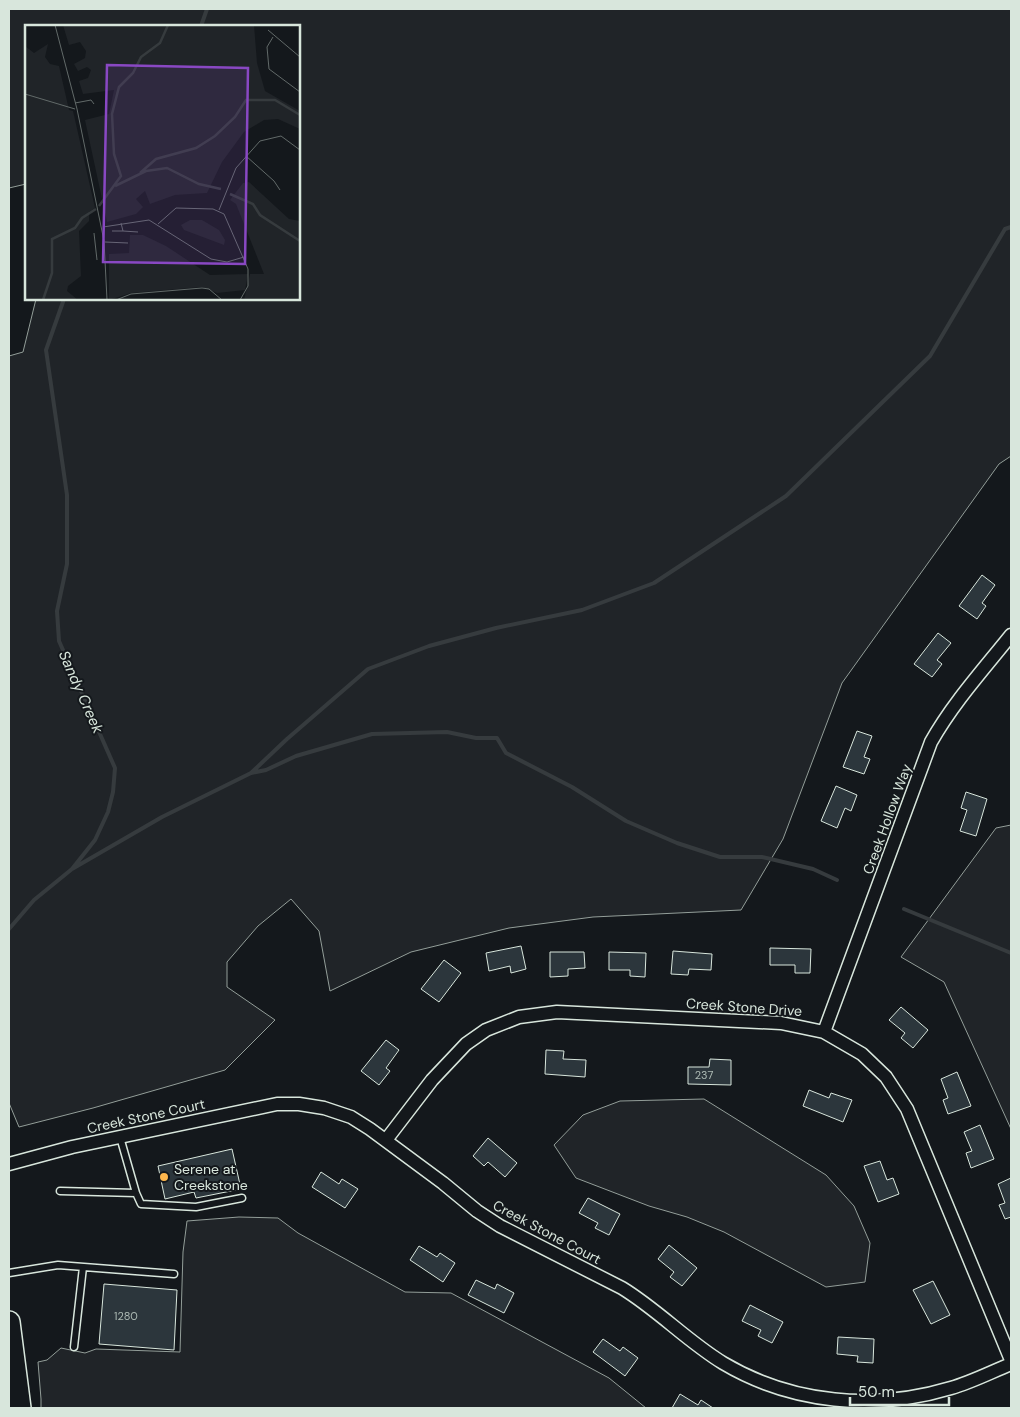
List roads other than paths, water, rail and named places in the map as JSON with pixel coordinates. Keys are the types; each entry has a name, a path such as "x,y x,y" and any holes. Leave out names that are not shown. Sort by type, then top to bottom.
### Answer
{"highway":[{"path":"9,1322 20,1408"}],"street":[{"name":"Creek Hollow Way","path":"824,1032 931,742 952,708 1011,637"},
{"name":"Creek Stone Drive","path":"386,1140 432,1080 466,1044 486,1030 519,1017 540,1013 566,1012 781,1023 824,1032 862,1054 886,1077 907,1109 1011,1360"},
{"name":"Creek Stone Court","path":"9,1164 236,1111 277,1104 324,1108 351,1117 386,1140 477,1211 500,1226 641,1299 700,1347 724,1363 797,1394 857,1402 890,1401 952,1388 1011,1364"}],"lane":[{"path":"120,1137 141,1204 196,1207 242,1198"},
{"path":"60,1191 136,1193"},
{"path":"9,1273 58,1265 174,1274"},
{"path":"74,1347 83,1267"}],"waterway":[{"name":"Sandy Creek","path":"201,25 207,9"},
{"path":"251,773 368,669 429,646 496,628 582,610 654,583 786,496 930,356 1005,229 1011,227"},
{"name":"Sandy Creek","path":"9,929 34,900 72,869 95,840 108,812 113,792 115,768 59,641 57,611 67,564 67,495 46,350 64,300"},
{"path":"72,869 162,817 251,773 266,770 296,756 372,734 447,732 476,738 497,738 506,753 572,787 626,821 677,843 720,857 762,857 813,869 837,880"},
{"path":"904,909 1011,953"}],"place":[{"name":"Serene at Creekstone","path":"164,1177"}]}
